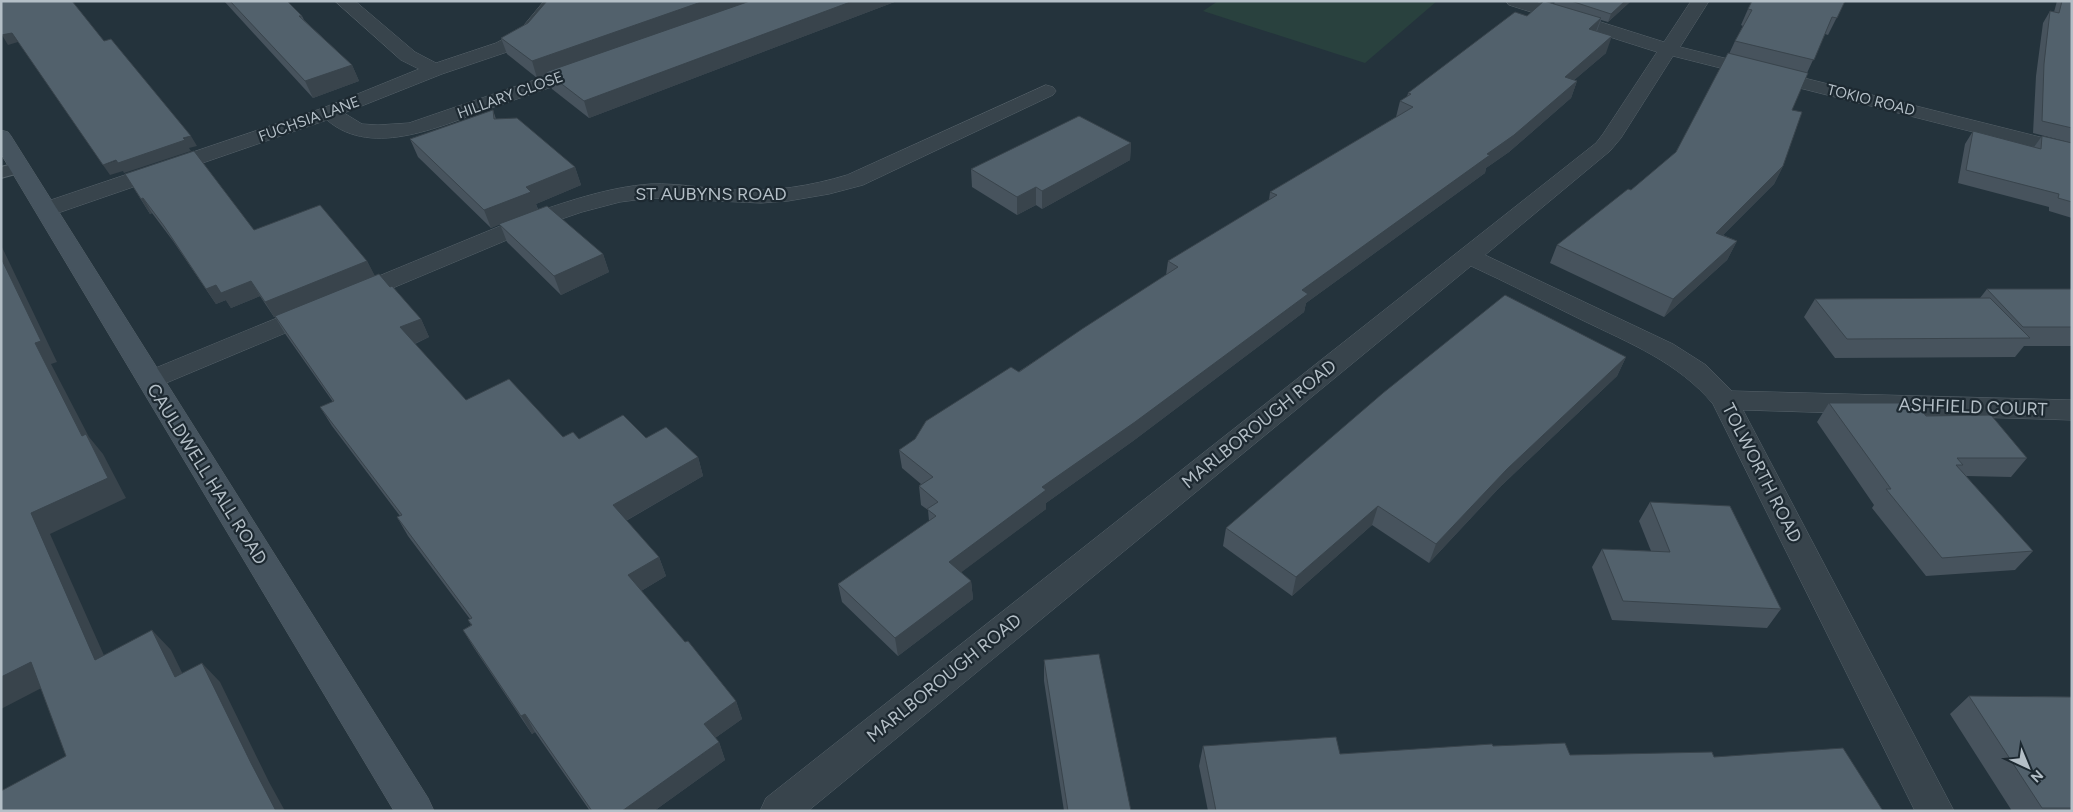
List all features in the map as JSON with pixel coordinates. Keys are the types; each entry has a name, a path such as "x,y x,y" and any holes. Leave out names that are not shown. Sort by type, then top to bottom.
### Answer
{"street":[{"path":"344,1 408,56 435,70"},
{"name":"FUCHSIA LANE","path":"47,209 330,112 435,70 513,42 526,34 554,1"},
{"name":"TOKIO ROAD","path":"1515,1 1670,50 2072,151"},
{"name":"MARLBOROUGH ROAD","path":"779,811 1603,147 1670,50 1700,1"},
{"name":"HILLARY CLOSE","path":"330,112 346,125 356,129 396,131 412,129 600,64"},
{"name":"ST AUBYNS ROAD","path":"150,380 530,222 562,211 594,201 651,191 746,197 783,196 837,186 855,180 1046,91"},
{"name":"CAULDWELL HALL ROAD","path":"1,136 11,170 47,209 415,811"},
{"name":"TOLWORTH ROAD","path":"1468,256 1662,349 1693,367 1712,383 1724,400 1935,811"},
{"name":"ASHFIELD COURT","path":"1724,400 2072,410"}],"green space":[{"path":"1218,1 1437,1 1365,63 1203,11"}],"building":[{"path":"1,1 72,1 104,41 111,39 191,136 183,138 185,140 118,163 116,160 103,165 12,33 1,35"},
{"path":"230,1 287,1 302,16 299,16 352,65 305,81"},
{"path":"547,1 704,1 532,61 501,38 528,23"},
{"path":"750,1 853,1 584,101 546,72"},
{"path":"1544,1 1601,18 1589,29 1612,36 1565,77 1577,81 1514,135 1487,154 1490,155 1302,290 1308,294 1135,422 1042,487 1046,490 949,562 971,581 895,638 838,584 936,516 927,509 938,502 919,486 933,477 899,450 915,439 926,421 1011,367 1019,372 1178,267 1168,261 1277,195 1270,192 1413,107 1400,101 1515,12 1527,16"},
{"path":"1571,1 1625,1 1611,14"},
{"path":"1752,1 1845,1 1837,18 1832,17 1814,60 1735,41 1752,10 1748,9"},
{"path":"2062,1 2072,1 2072,128 2042,121 2044,64 2050,11 2059,13"},
{"path":"1728,53 1808,73 1792,110 1802,112 1783,166 1716,233 1737,241 1673,299 1557,245 1628,189 1631,190 1676,152"},
{"path":"493,110 494,119 517,118 575,167 526,187 531,192 484,210 410,139"},
{"path":"1079,116 1131,143 1042,191 1036,187 1017,197 971,169"},
{"path":"1973,131 2041,149 2042,136 2072,143 2072,202 2058,198 2059,194 1966,170"},
{"path":"194,151 254,230 320,205 367,261 265,302 251,281 221,293 216,285 206,289 164,226 143,198 141,199 125,174"},
{"path":"547,206 603,254 554,276 499,224"},
{"path":"1,258 41,341 35,343 82,436 86,434 108,478 31,513 95,660 152,630 175,677 202,663 276,811 1,811 1,791 66,756 31,662 1,677"},
{"path":"379,274 421,319 400,327 466,400 509,379 563,437 573,432 579,439 623,415 646,438 666,427 698,457 613,505 659,557 628,575 685,642 688,641 736,701 704,724 719,742 622,811 592,811 525,714 521,716 463,630 472,625 468,620 472,618 397,517 402,515 320,407 334,401 275,316"},
{"path":"1987,289 2072,289 2072,327 2023,327"},
{"path":"1505,295 1626,357 1507,469 1436,544 1378,506 1296,577 1226,528 1383,393"},
{"path":"1990,298 2030,338 1847,339 1815,299"},
{"path":"1829,403 1916,403 1926,416 1991,415 2027,458 1957,458 1963,465 1956,465 2033,551 1942,558 1886,489 1891,489"},
{"path":"1650,502 1730,506 1781,609 1623,601 1602,549 1670,552"},
{"path":"1099,654 1131,811 1068,811 1044,660"},
{"path":"1969,696 2072,697 2072,808 2042,808"},
{"path":"1336,737 1340,754 1492,744 1493,746 1565,743 1570,755 1712,752 1714,757 1843,748 1883,811 1216,811 1203,746"}]}
